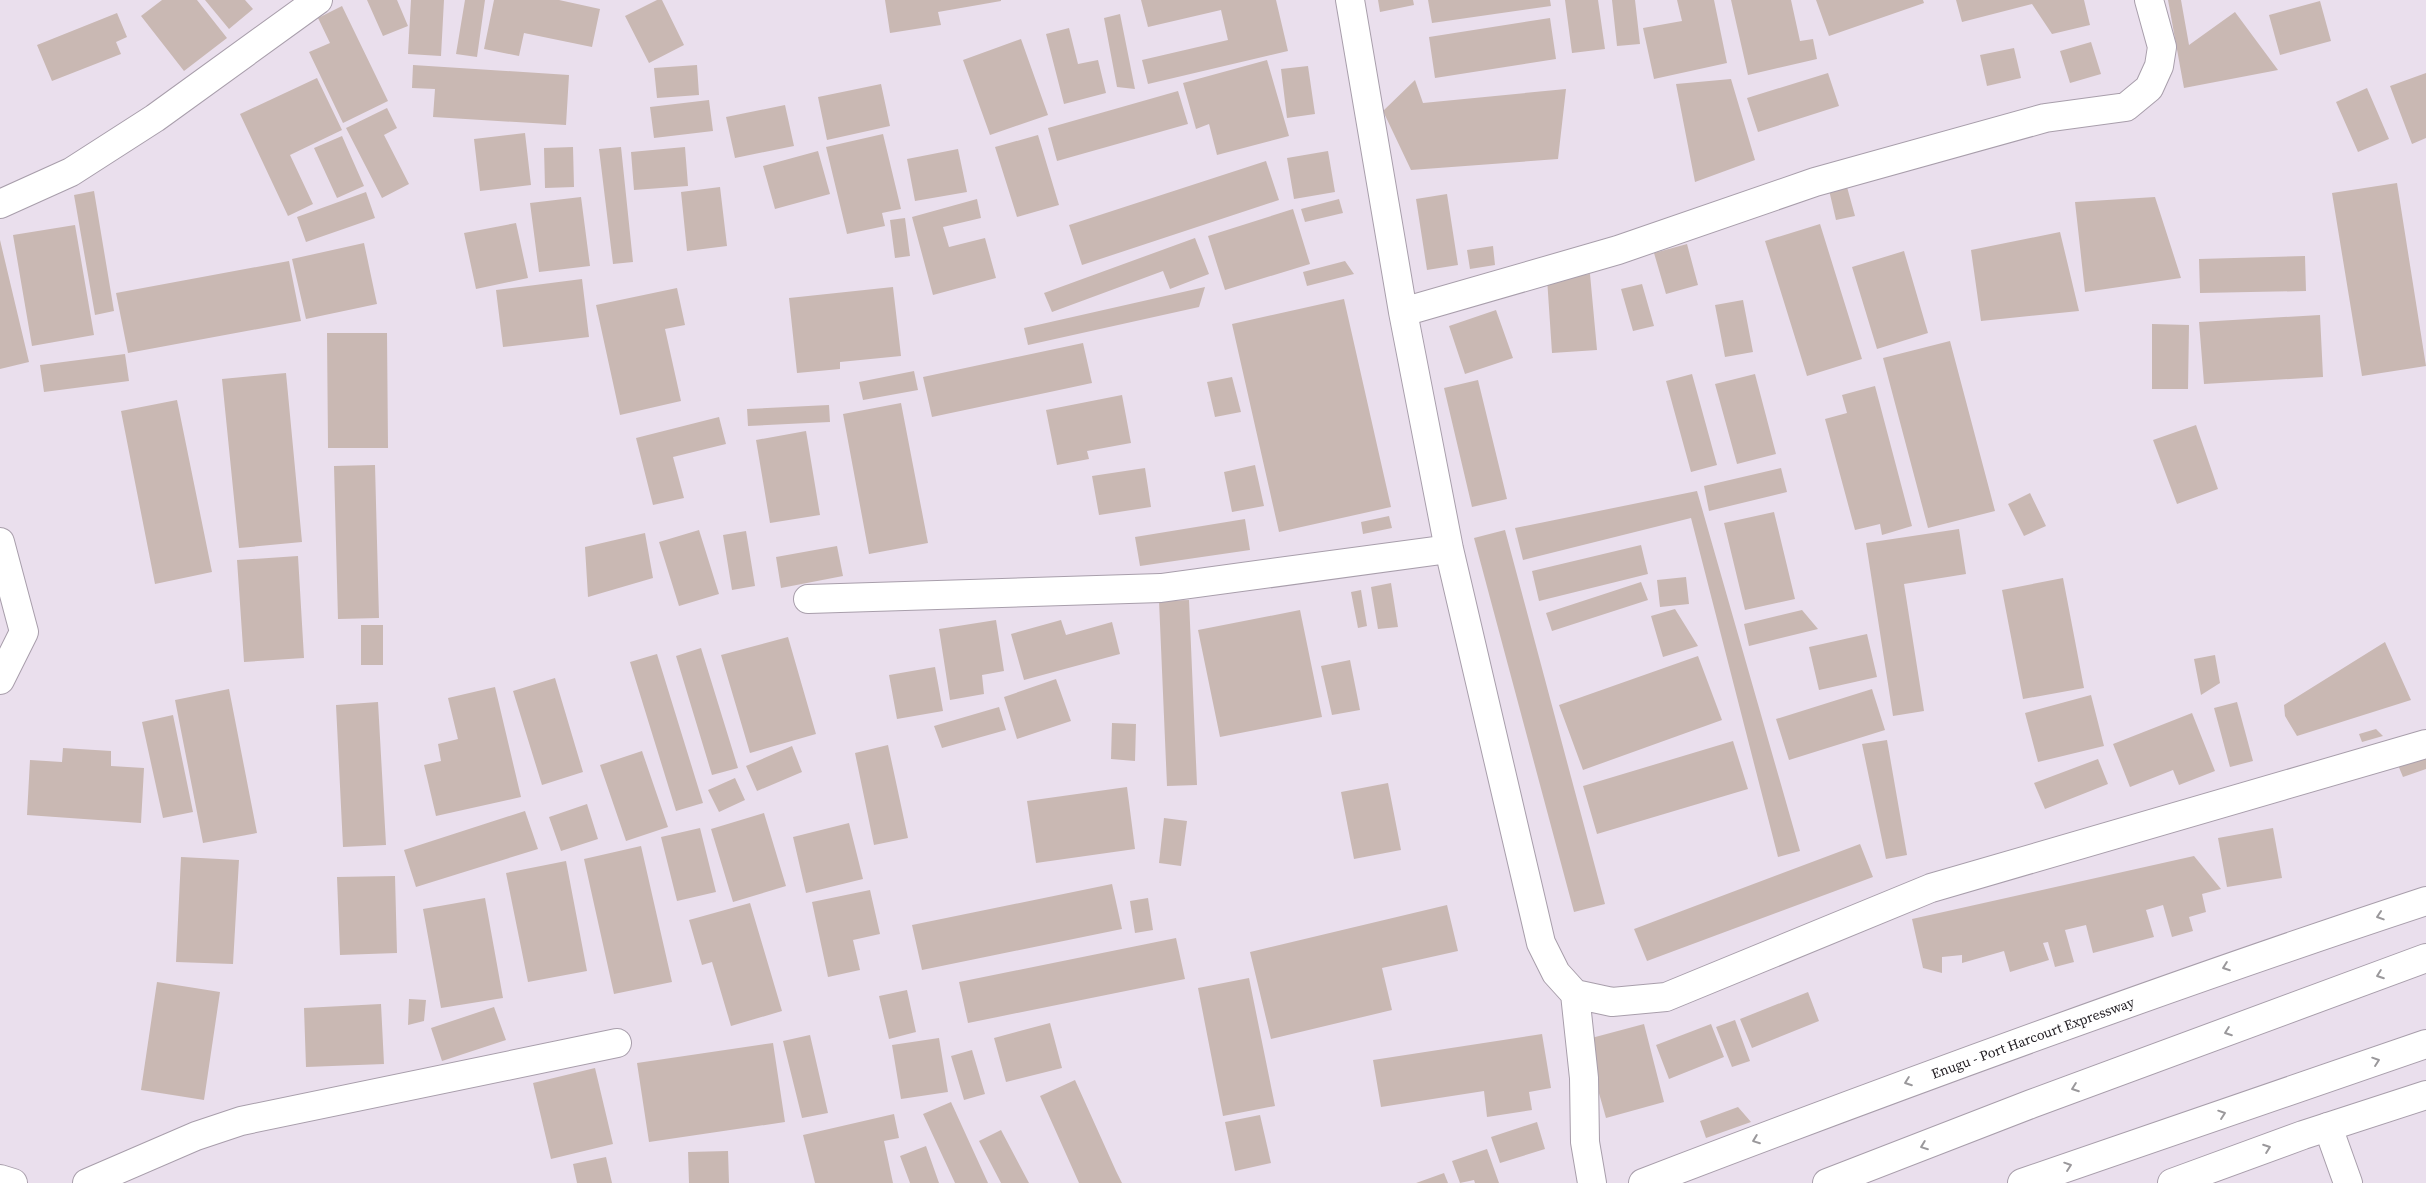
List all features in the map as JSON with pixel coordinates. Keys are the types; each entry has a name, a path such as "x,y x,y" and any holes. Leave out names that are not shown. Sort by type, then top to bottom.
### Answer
{"main road":[{"path":"0,204 71,172 155,118 318,0"},
{"path":"1350,0 1403,312 1449,549 1541,943 1556,973 1575,994 1612,1002 1666,997 1931,888 2426,744"},
{"path":"1403,312 1618,250 1824,180 2045,118 2126,107 2149,88 2158,66 2162,47 2149,0"},
{"path":"0,542 24,632 0,680"},
{"path":"808,599 1161,588 1449,549"},
{"name":"Enugu - Port Harcourt Expressway","path":"1643,1183 1916,1079 2240,962 2426,901"},
{"path":"1827,1183 2031,1104 2426,958"},
{"path":"1575,994 1584,1078 1586,1142 1592,1183"},
{"path":"87,1183 196,1136 241,1121 617,1043"},
{"path":"2022,1183 2426,1044"},
{"path":"2172,1183 2328,1127 2426,1095"},
{"path":"2328,1127 2348,1183"},
{"path":"0,1178 13,1183"}],"building":[{"path":"162,0 197,0 227,38 184,71 141,16"},
{"path":"205,0 245,0 253,9 229,29"},
{"path":"367,0 397,0 408,26 383,36"},
{"path":"411,0 444,0 441,56 408,54"},
{"path":"465,0 485,0 477,57 456,54"},
{"path":"494,0 559,0 600,9 592,47 524,33 519,56 484,49"},
{"path":"657,0 662,0 684,45 649,63 625,16"},
{"path":"885,0 1001,1 938,12 941,25 890,33"},
{"path":"1141,0 1276,0 1288,51 1148,84 1142,60 1228,40 1221,10 1148,27"},
{"path":"1378,0 1413,0 1414,5 1380,12"},
{"path":"1428,0 1550,0 1551,6 1432,23"},
{"path":"1565,0 1598,0 1605,49 1572,53"},
{"path":"1612,0 1635,0 1640,44 1617,46"},
{"path":"1677,0 1714,0 1727,63 1654,79 1643,28 1682,21"},
{"path":"1731,0 1791,0 1800,41 1813,39 1817,59 1748,75"},
{"path":"1816,0 1923,0 1924,3 1829,36"},
{"path":"1956,0 2084,0 2090,25 2052,34 2032,4 1962,22"},
{"path":"2168,0 2181,0 2189,45 2235,12 2278,70 2184,88"},
{"path":"2320,1 2331,41 2280,55 2269,15"},
{"path":"342,6 388,101 343,123 309,52 330,43 318,18"},
{"path":"117,13 127,37 116,42 121,54 52,81 37,45"},
{"path":"1120,14 1135,89 1117,87 1104,18"},
{"path":"1550,18 1556,59 1435,78 1429,37"},
{"path":"1069,28 1078,64 1098,60 1106,93 1064,104 1046,34"},
{"path":"1021,39 1048,115 990,135 963,60"},
{"path":"2091,42 2101,74 2070,83 2060,51"},
{"path":"2014,48 2021,78 1987,86 1980,55"},
{"path":"1267,60 1289,136 1217,155 1209,124 1196,129 1183,83"},
{"path":"413,65 569,75 566,125 433,117 435,89 412,88"},
{"path":"697,65 699,95 657,98 654,68"},
{"path":"1308,66 1315,114 1287,118 1281,69"},
{"path":"1828,73 1839,106 1758,132 1747,98"},
{"path":"2426,73 2426,138 2412,144 2390,86"},
{"path":"317,78 342,130 290,155 313,204 288,216 240,114"},
{"path":"1731,79 1755,160 1695,182 1676,84"},
{"path":"1415,80 1423,103 1566,89 1558,159 1411,170 1383,111"},
{"path":"881,84 890,126 827,140 818,97"},
{"path":"2367,88 2389,139 2358,152 2336,102"},
{"path":"1178,91 1188,124 1057,161 1048,128"},
{"path":"709,100 713,131 654,138 650,107"},
{"path":"785,105 794,146 735,158 726,117"},
{"path":"387,108 397,128 384,135 409,184 382,198 346,128"},
{"path":"525,133 531,185 480,191 474,139"},
{"path":"883,134 901,209 882,213 885,226 847,234 826,147"},
{"path":"1038,135 1059,205 1017,217 995,147"},
{"path":"342,136 364,186 337,198 314,148"},
{"path":"573,147 574,187 545,188 544,148"},
{"path":"621,147 633,262 613,264 599,149"},
{"path":"685,147 688,186 634,190 631,152"},
{"path":"958,149 967,192 915,201 907,159"},
{"path":"818,151 830,194 775,209 763,166"},
{"path":"1328,151 1335,192 1294,199 1287,158"},
{"path":"1266,161 1279,200 1082,265 1069,225"},
{"path":"2397,183 2426,366 2362,376 2332,193"},
{"path":"720,187 727,246 687,251 681,192"},
{"path":"1847,187 1855,216 1836,220 1829,190"},
{"path":"94,191 114,311 95,315 74,195"},
{"path":"366,192 375,218 306,242 297,217"},
{"path":"1447,194 1458,265 1427,270 1416,199"},
{"path":"581,197 590,266 539,272 530,203"},
{"path":"2155,197 2181,278 2085,292 2075,202"},
{"path":"977,199 981,218 943,227 949,247 985,238 996,278 933,295 912,217"},
{"path":"1339,199 1343,213 1305,222 1301,209"},
{"path":"1293,209 1310,264 1225,290 1208,236"},
{"path":"905,218 910,256 895,258 890,220"},
{"path":"516,223 528,278 476,289 464,233"},
{"path":"1820,224 1862,359 1807,376 1765,241"},
{"path":"75,225 94,335 32,346 13,235"},
{"path":"2060,232 2079,311 1981,321 1971,250"},
{"path":"1195,238 1209,274 1170,289 1163,271 1052,312 1044,293"},
{"path":"0,240 29,362 0,369"},
{"path":"364,243 377,304 306,319 292,259"},
{"path":"1687,244 1698,285 1666,294 1654,253"},
{"path":"1493,246 1495,265 1470,269 1467,250"},
{"path":"1904,251 1928,333 1877,349 1852,267"},
{"path":"2305,256 2306,291 2200,293 2199,259"},
{"path":"289,261 301,321 128,353 116,293"},
{"path":"1345,261 1354,274 1307,286 1303,272"},
{"path":"1590,274 1597,350 1552,353 1547,278"},
{"path":"582,279 589,337 503,347 496,290"},
{"path":"1642,284 1654,326 1633,331 1621,289"},
{"path":"893,287 901,356 840,362 840,369 797,373 789,298"},
{"path":"1205,287 1199,307 1028,345 1024,328"},
{"path":"677,288 685,325 665,329 681,401 620,415 596,305"},
{"path":"1344,299 1391,507 1279,532 1232,324"},
{"path":"1743,300 1753,352 1725,357 1715,305"},
{"path":"1496,310 1513,358 1465,374 1449,326"},
{"path":"2320,315 2323,377 2204,384 2199,322"},
{"path":"2152,324 2189,325 2188,389 2152,389"},
{"path":"327,333 387,333 388,448 328,448"},
{"path":"1950,341 1995,511 1928,528 1883,358"},
{"path":"1083,343 1092,383 932,417 923,377"},
{"path":"125,354 129,381 44,392 40,365"},
{"path":"914,371 918,390 863,400 859,382"},
{"path":"286,373 302,542 239,548 222,379"},
{"path":"1692,374 1717,465 1691,472 1666,381"},
{"path":"1755,374 1776,454 1737,464 1715,384"},
{"path":"1232,377 1241,412 1215,417 1207,382"},
{"path":"1478,380 1507,499 1472,507 1444,388"},
{"path":"1875,386 1912,526 1882,535 1880,524 1855,530 1825,419 1847,413 1842,395"},
{"path":"1122,395 1131,443 1087,451 1089,459 1057,465 1046,410"},
{"path":"177,400 212,572 155,584 121,411"},
{"path":"901,403 928,543 869,554 843,414"},
{"path":"829,405 830,422 748,426 747,409"},
{"path":"719,417 726,444 673,457 684,498 653,505 636,438"},
{"path":"2196,425 2218,489 2177,504 2153,440"},
{"path":"806,431 820,515 770,523 756,440"},
{"path":"375,465 379,618 338,619 334,466"},
{"path":"1255,465 1264,506 1232,512 1224,472"},
{"path":"1145,468 1151,507 1099,515 1092,476"},
{"path":"1781,468 1787,492 1709,511 1704,486"},
{"path":"1697,491 1800,851 1778,857 1691,518 1523,560 1515,528"},
{"path":"2030,493 2046,526 2024,536 2008,504"},
{"path":"1774,512 1795,599 1745,610 1724,523"},
{"path":"1389,516 1392,528 1363,534 1361,522"},
{"path":"1245,519 1250,550 1140,566 1135,537"},
{"path":"1959,529 1966,574 1904,584 1924,711 1893,716 1866,543"},
{"path":"699,530 719,594 679,606 659,542"},
{"path":"1505,530 1605,904 1574,912 1474,538"},
{"path":"746,531 755,586 732,590 723,535"},
{"path":"645,533 653,578 588,597 585,547"},
{"path":"1641,545 1648,574 1539,601 1532,571"},
{"path":"837,546 843,576 781,588 776,557"},
{"path":"298,556 304,658 244,662 237,560"},
{"path":"1686,577 1689,604 1660,607 1657,580"},
{"path":"2063,578 2084,688 2023,699 2002,590"},
{"path":"1641,582 1648,600 1552,631 1546,613"},
{"path":"1391,583 1398,627 1378,629 1371,587"},
{"path":"1361,590 1367,626 1358,628 1351,592"},
{"path":"1189,600 1197,785 1167,786 1159,601"},
{"path":"1675,609 1698,646 1663,657 1651,616"},
{"path":"1300,610 1322,717 1220,737 1198,630"},
{"path":"1802,610 1818,629 1749,646 1744,624"},
{"path":"996,620 1004,671 982,675 984,694 950,700 939,629"},
{"path":"1061,620 1066,635 1112,622 1120,654 1024,680 1011,634"},
{"path":"361,625 383,625 383,665 361,665"},
{"path":"1867,634 1877,677 1819,690 1809,647"},
{"path":"788,637 816,734 750,753 721,655"},
{"path":"2385,642 2411,700 2297,736 2285,716 2284,705"},
{"path":"701,648 738,768 712,775 676,656"},
{"path":"657,654 703,803 676,811 630,662"},
{"path":"2215,655 2220,683 2201,695 2194,659"},
{"path":"1698,656 1722,720 1583,770 1559,705"},
{"path":"1350,660 1360,710 1332,715 1321,666"},
{"path":"935,667 943,711 897,719 889,675"},
{"path":"555,678 583,772 542,785 513,691"},
{"path":"1056,679 1071,721 1017,739 1004,697"},
{"path":"495,687 521,797 436,816 424,765 441,761 438,744 458,739 448,698"},
{"path":"229,689 257,833 203,843 175,700"},
{"path":"1872,689 1885,730 1789,760 1776,719"},
{"path":"2091,695 2104,746 2038,762 2025,713"},
{"path":"378,702 386,845 343,847 336,705"},
{"path":"2237,702 2253,761 2230,767 2214,708"},
{"path":"999,707 1006,730 942,748 934,726"},
{"path":"2192,713 2215,771 2179,785 2173,770 2130,787 2113,744"},
{"path":"173,715 193,812 163,818 142,722"},
{"path":"1112,723 1136,724 1135,761 1111,759"},
{"path":"2376,729 2383,736 2362,742 2359,734"},
{"path":"1887,740 1907,855 1886,859 1862,744"},
{"path":"1733,741 1748,789 1597,834 1583,786"},
{"path":"888,745 908,838 874,845 855,753"},
{"path":"792,746 802,772 757,791 746,766"},
{"path":"63,748 111,751 111,766 144,768 141,823 27,815 30,760 62,762"},
{"path":"642,751 668,827 626,841 600,765"},
{"path":"2426,755 2426,769 2403,777 2398,765"},
{"path":"2098,759 2108,784 2045,809 2034,783"},
{"path":"735,778 745,800 719,812 708,790"},
{"path":"1388,783 1401,850 1354,859 1341,792"},
{"path":"1127,787 1135,849 1036,863 1027,801"},
{"path":"587,804 598,839 561,851 549,817"},
{"path":"525,811 538,849 416,887 404,850"},
{"path":"764,813 786,886 733,902 711,829"},
{"path":"1164,818 1187,821 1181,866 1159,863"},
{"path":"849,823 863,879 806,893 793,837"},
{"path":"700,828 716,892 677,901 661,837"},
{"path":"2273,828 2282,878 2227,887 2218,838"},
{"path":"1860,844 1873,877 1647,961 1634,929"},
{"path":"641,846 672,982 614,994 584,859"},
{"path":"2194,856 2221,889 2202,894 2206,912 2189,917 2193,931 2172,937 2163,905 2146,910 2154,937 2093,953 2086,925 2065,930 2074,962 2055,967 2048,942 2043,943 2049,960 2010,972 2004,951 1962,963 1962,955 1942,957 1942,973 1923,968 1912,919"},
{"path":"181,857 239,860 233,964 176,962"},
{"path":"566,861 587,971 528,982 506,873"},
{"path":"395,876 397,953 340,955 337,877"},
{"path":"1112,884 1122,929 922,970 912,925"},
{"path":"870,890 880,934 853,940 860,970 828,977 812,902"},
{"path":"485,898 503,998 441,1008 423,909"},
{"path":"1148,898 1153,930 1135,933 1130,901"},
{"path":"750,903 782,1011 731,1026 712,962 702,965 689,920"},
{"path":"1447,905 1458,951 1382,968 1392,1010 1271,1039 1250,952"},
{"path":"1176,938 1185,979 968,1023 959,982"},
{"path":"1249,978 1275,1106 1223,1116 1198,988"},
{"path":"157,982 220,992 204,1100 141,1090"},
{"path":"907,990 916,1032 889,1039 879,996"},
{"path":"1808,992 1819,1021 1752,1048 1740,1019"},
{"path":"409,999 426,1000 424,1021 408,1025"},
{"path":"381,1004 384,1064 306,1067 304,1008"},
{"path":"494,1007 506,1040 442,1061 431,1028"},
{"path":"1735,1020 1750,1061 1732,1067 1716,1027"},
{"path":"1050,1023 1062,1068 1006,1082 994,1038"},
{"path":"1644,1024 1664,1102 1606,1118 1584,1040"},
{"path":"1711,1024 1724,1057 1669,1079 1656,1045"},
{"path":"1542,1034 1551,1088 1529,1092 1532,1110 1487,1117 1484,1091 1381,1107 1373,1060"},
{"path":"810,1035 828,1113 802,1118 783,1041"},
{"path":"939,1038 948,1092 901,1099 892,1045"},
{"path":"773,1043 785,1122 649,1142 637,1063"},
{"path":"972,1050 985,1094 964,1100 951,1056"},
{"path":"595,1068 613,1144 551,1159 533,1083"},
{"path":"1075,1080 1122,1183 1079,1183 1040,1096"},
{"path":"951,1102 988,1183 955,1183 923,1114"},
{"path":"1738,1107 1751,1122 1706,1138 1700,1121"},
{"path":"894,1114 899,1138 884,1141 893,1183 815,1183 803,1135"},
{"path":"1260,1115 1271,1163 1235,1171 1225,1122"},
{"path":"1537,1122 1545,1149 1500,1163 1491,1137"},
{"path":"1001,1130 1029,1183 1001,1183 979,1141"},
{"path":"926,1146 939,1183 910,1183 900,1156"},
{"path":"1487,1149 1499,1183 1475,1183 1474,1180 1460,1183 1452,1161"},
{"path":"728,1151 729,1183 689,1183 688,1152"},
{"path":"606,1157 612,1183 577,1183 573,1164"},
{"path":"1444,1173 1448,1183 1416,1183"}]}
